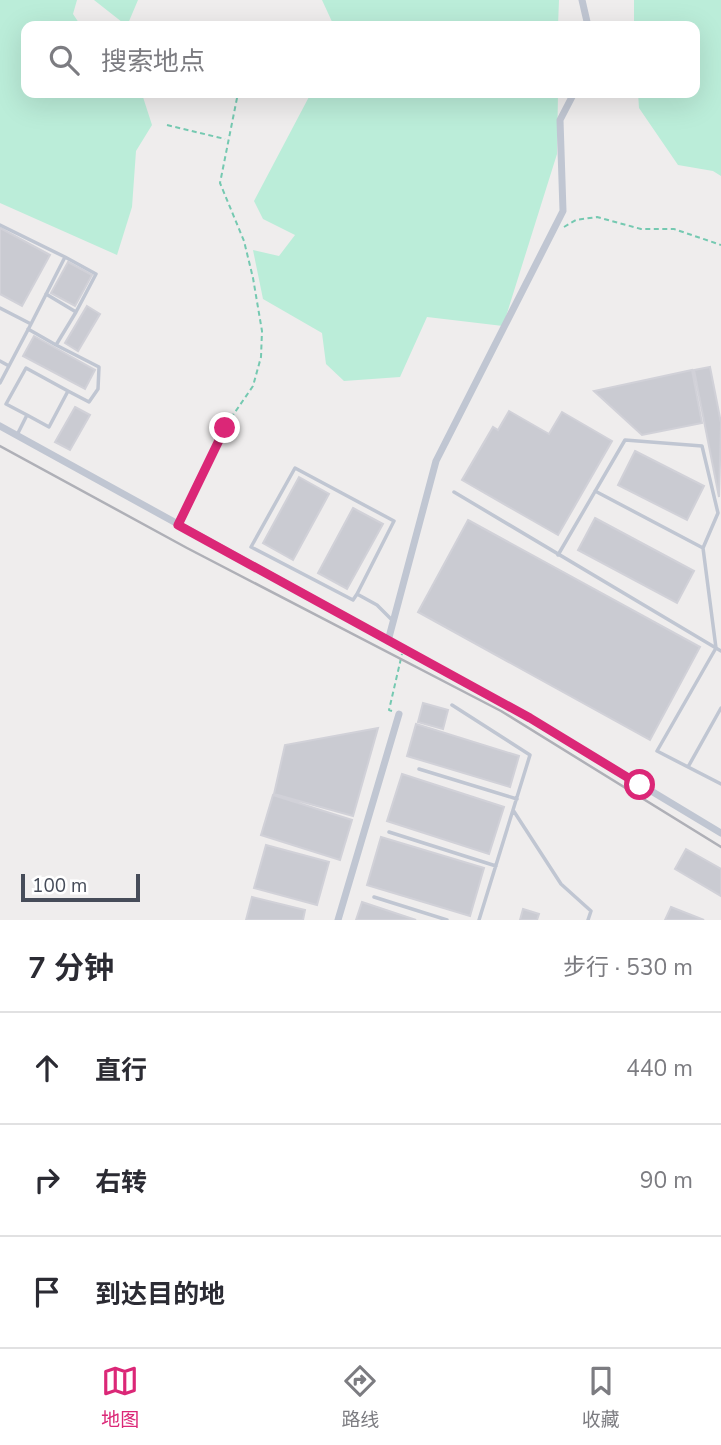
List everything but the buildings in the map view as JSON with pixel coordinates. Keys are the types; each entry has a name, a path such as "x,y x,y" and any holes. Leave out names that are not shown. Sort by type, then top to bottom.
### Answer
{"street":[{"path":"582,0 587,21"},
{"path":"388,641 436,461 563,211 560,120 571,98"},
{"path":"0,426 530,718 721,833"},
{"path":"338,920 398,713"}],"lane":[{"path":"0,225 96,274 56,345"},
{"path":"0,383 65,257"},
{"path":"46,294 76,312"},
{"path":"0,308 56,345 99,367 97,389 89,402 26,368 6,404"},
{"path":"0,361 9,366"},
{"path":"0,401 48,427 68,391"},
{"path":"17,435 27,415"},
{"path":"558,555 625,440 702,446 718,513 703,548 716,648 657,751 721,784"},
{"path":"295,468 394,520 357,594 353,600 251,547 295,468"},
{"path":"595,491 703,548"},
{"path":"454,492 721,651"},
{"path":"357,594 377,605 394,621"},
{"path":"452,705 530,755 479,920"},
{"path":"688,767 721,708"},
{"path":"419,769 517,799"},
{"path":"513,810 561,884 591,911 588,920"},
{"path":"389,832 496,866"},
{"path":"374,897 447,920"}],"path":[{"path":"178,525 225,428 253,386 261,357 262,331 254,278 244,241 220,183 226,140 237,98"},
{"path":"167,125 226,140"},
{"path":"554,232 576,220 597,218 641,229 674,229 721,245"},
{"path":"398,713 388,710 404,650"}],"green space":[{"path":"0,0 77,0 73,14 78,21 21,21 21,98 143,98 152,125 136,151 132,207 117,255 0,203"},
{"path":"94,0 138,0 129,21 121,21"},
{"path":"322,0 559,0 558,21 332,21"},
{"path":"634,0 721,0 721,176 713,171 678,165 639,108 638,98 700,98 700,21 634,21"},
{"path":"308,98 558,98 557,154 503,326 427,317 400,377 344,381 326,364 322,333 263,299 253,250 279,256 295,235 263,219 254,201"}],"railway":[{"path":"0,446 187,548 501,711 721,847"}],"route":[{"path":"225,428 178,525 530,718 640,785"}]}
